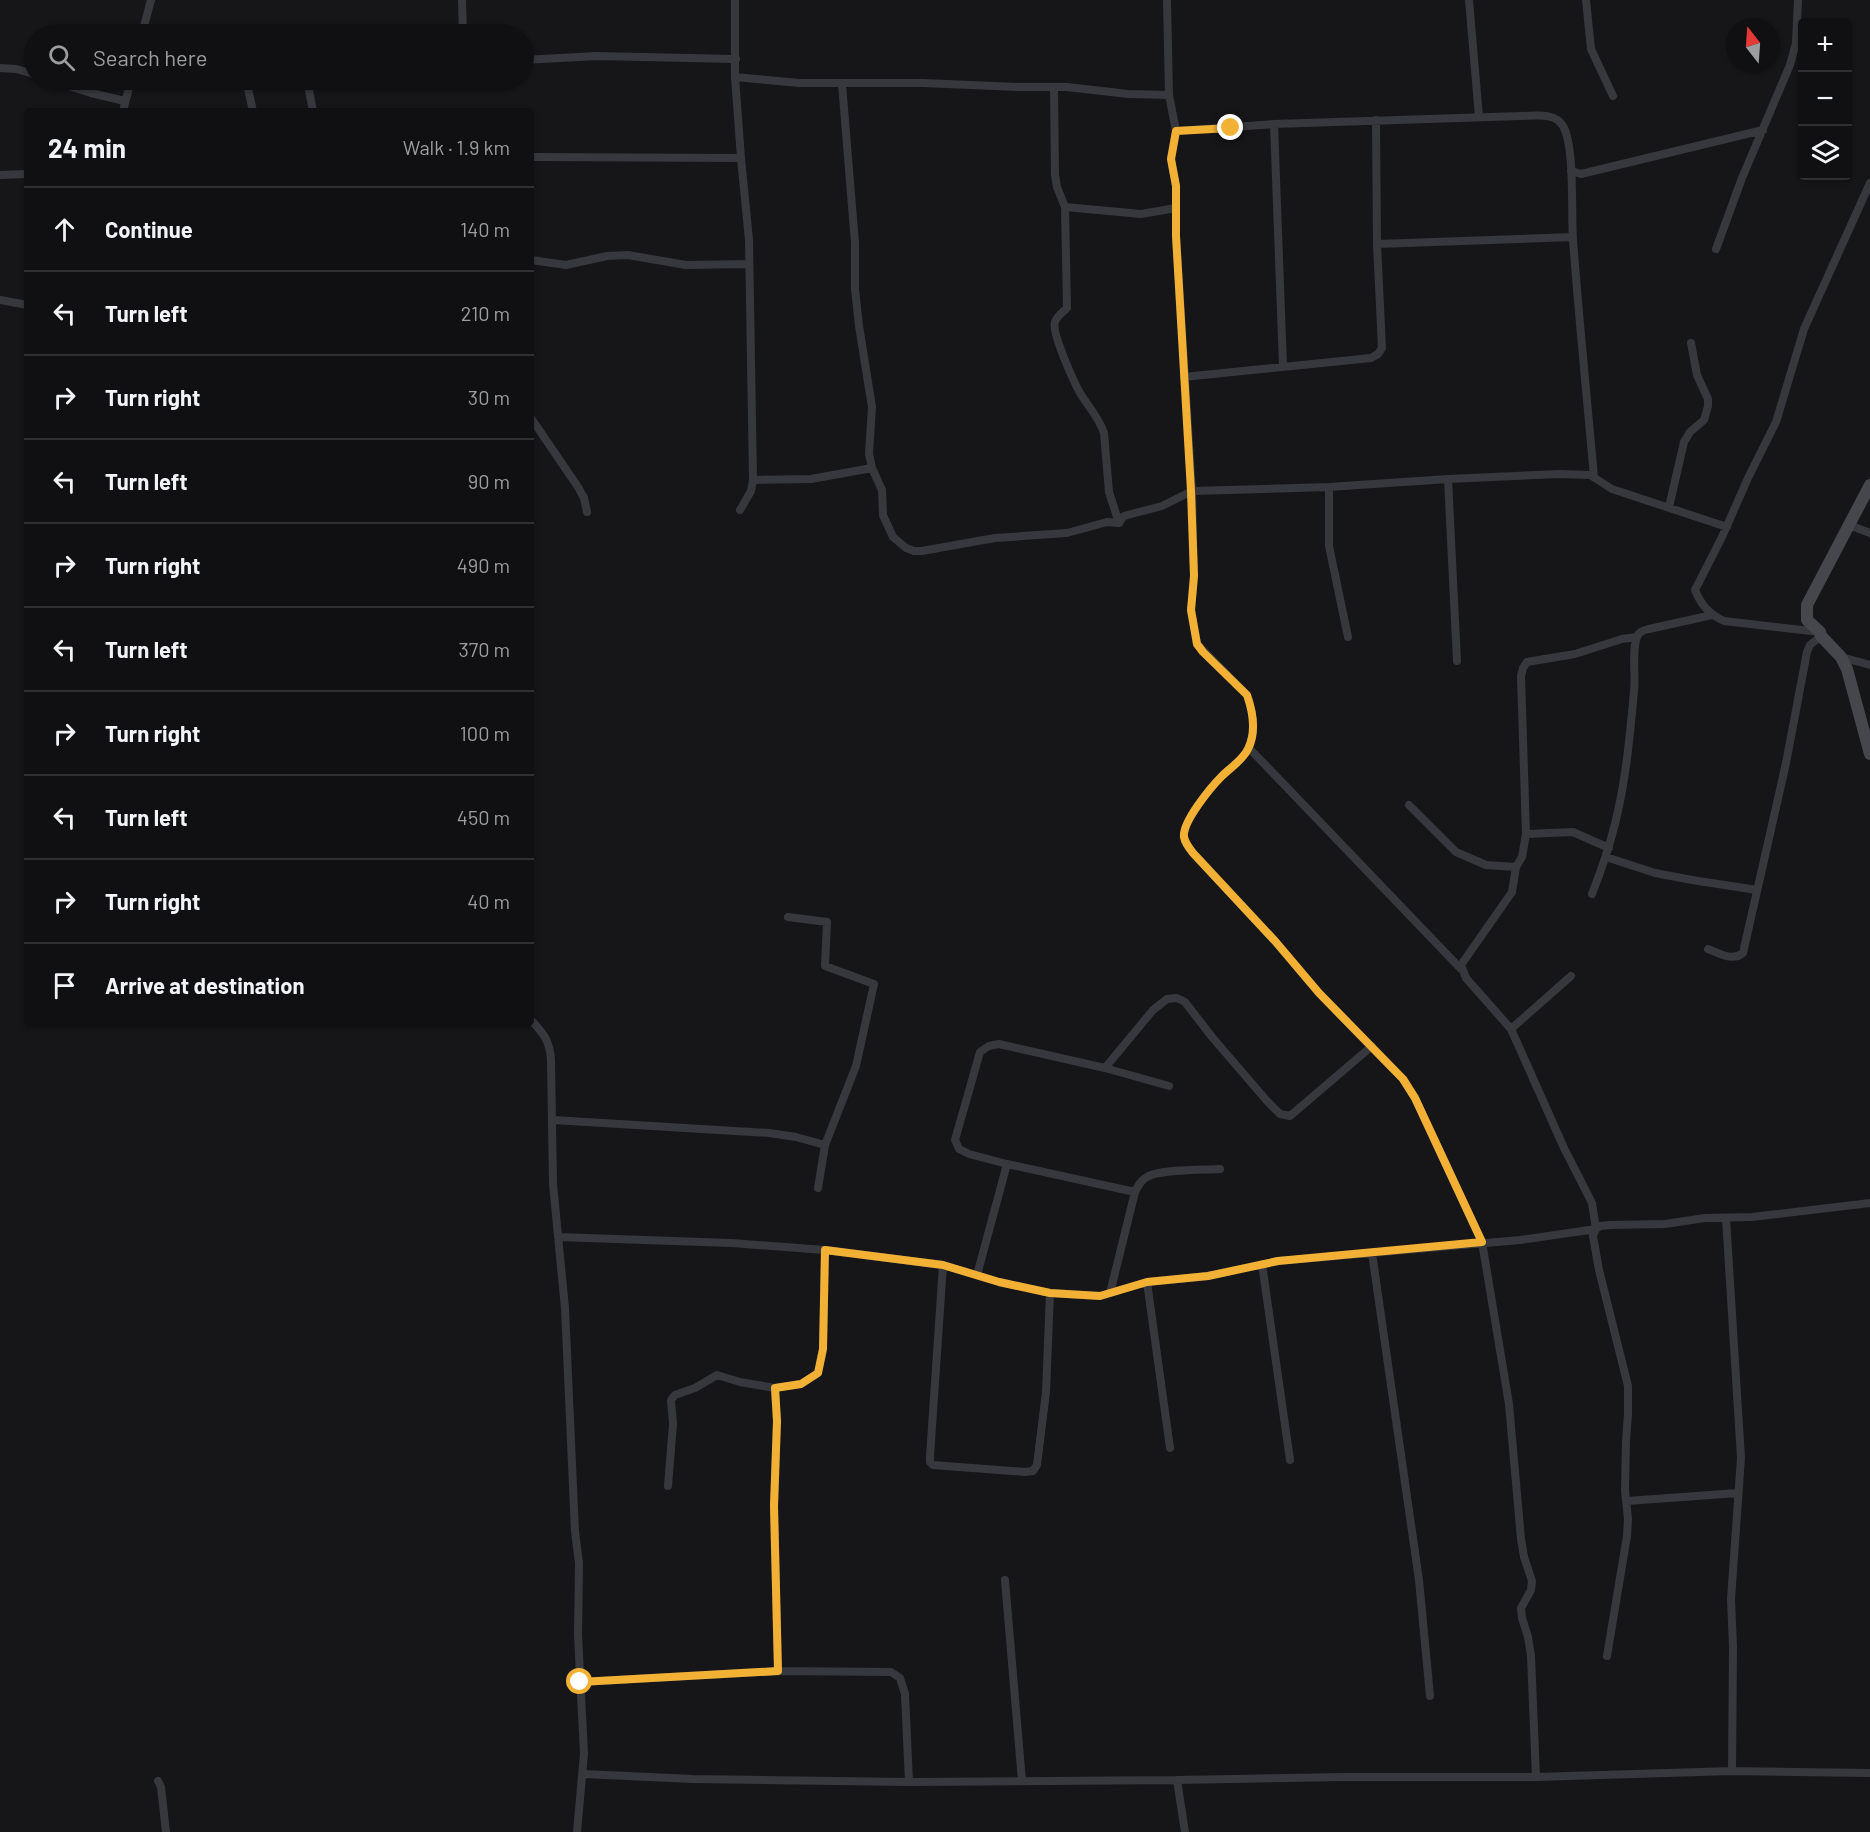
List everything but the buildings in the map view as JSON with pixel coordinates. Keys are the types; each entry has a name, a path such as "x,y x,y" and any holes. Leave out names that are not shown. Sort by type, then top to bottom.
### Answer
{"street":[{"path":"145,24 151,0"},
{"path":"462,0 463,24"},
{"path":"735,0 735,77 750,264 753,480 751,491 740,510"},
{"path":"1167,0 1169,95 1176,131 1171,159 1176,186 1176,236 1191,491 1194,576 1190,602 1192,626 1197,644 1203,652 1247,695 1253,727 1249,748 1216,783 1193,813 1183,834 1185,842 1319,993 1403,1079 1415,1098 1482,1242 1509,1404 1521,1539 1532,1581 1531,1590 1521,1608 1532,1656 1536,1777"},
{"path":"1469,0 1479,117"},
{"path":"1586,0 1591,49 1613,96"},
{"path":"1716,249 1742,178 1790,65 1796,43 1798,0"},
{"path":"534,59 596,56 736,59"},
{"path":"0,68 24,71"},
{"path":"735,77 800,83 923,83 1054,87 1169,95"},
{"path":"842,84 855,243 855,289 872,407 869,454 872,468 882,490 886,525 893,537 899,544 914,551 995,538 1067,533 1107,522 1119,523"},
{"path":"1054,87 1055,175 1065,207 1066,308 1055,321 1054,329 1079,391 1101,424 1104,433 1109,492 1119,523"},
{"path":"82,90 125,100"},
{"path":"124,108 128,90"},
{"path":"248,90 252,108"},
{"path":"309,90 313,108"},
{"path":"1176,131 1376,120 1547,116 1556,118 1563,127 1568,143 1571,171 1573,237 1594,477"},
{"path":"1184,377 1371,358 1378,354 1382,348 1377,244 1376,120"},
{"path":"1274,124 1283,366"},
{"path":"1571,171 1581,174 1763,130"},
{"path":"534,157 741,158"},
{"path":"0,175 24,174"},
{"path":"1821,634 1724,621 1712,615 1700,602 1695,590 1776,422 1813,306 1870,183"},
{"path":"1065,207 1141,214 1176,208"},
{"path":"1377,244 1573,237"},
{"path":"534,260 566,265 607,256 628,255 686,265 750,264"},
{"path":"0,300 24,304"},
{"path":"1669,507 1684,442 1690,432 1704,420 1708,406 1708,399 1696,375 1691,343"},
{"path":"534,422 578,487 584,498 587,512"},
{"path":"753,480 811,479 872,468"},
{"path":"1119,523 1124,516 1162,506 1191,491 1329,487 1448,478 1560,474 1594,477 1612,489 1726,527"},
{"path":"1448,478 1457,661"},
{"path":"1870,485 1807,605 1807,620 1841,657 1852,684 1870,754"},
{"path":"1329,487 1329,546 1348,637"},
{"path":"1849,525 1870,533"},
{"path":"1592,894 1616,821 1629,738 1637,637 1640,632 1649,629 1712,615"},
{"path":"1708,949 1733,957 1743,953 1786,763 1807,652 1810,645 1821,634"},
{"path":"1461,969 1463,961 1512,892 1516,867 1522,857 1526,834 1521,676 1523,668 1527,662 1536,659 1575,654 1622,639 1637,637"},
{"path":"1841,657 1870,665"},
{"path":"1249,748 1461,969 1466,978 1511,1029 1564,1148 1592,1203 1596,1229 1593,1236 1599,1270 1628,1386 1625,1490 1628,1519 1624,1560 1607,1656"},
{"path":"1409,805 1456,852 1486,865 1516,867"},
{"path":"1526,834 1573,832 1609,848"},
{"path":"1606,857 1655,873 1757,890"},
{"path":"788,916 827,922 825,966 874,984 856,1066 825,1145 818,1188"},
{"path":"1511,1029 1571,976"},
{"path":"1105,1068 1153,1010 1167,999 1177,998 1185,1002 1280,1114 1290,1116 1372,1046"},
{"path":"534,1023 546,1036 551,1050 553,1184 565,1308 575,1531 579,1563 578,1635 584,1754 577,1832"},
{"path":"1135,1192 1007,1164 959,1149 955,1140 980,1052 989,1046 999,1044 1105,1068 1169,1086"},
{"path":"552,1120 769,1133 825,1145"},
{"path":"977,1275 1007,1164"},
{"path":"1110,1293 1135,1192 1141,1181 1159,1173 1220,1168"},
{"path":"558,1237 731,1243 825,1250 943,1265 999,1282 1050,1293 1100,1296 1147,1282 1208,1276 1262,1264 1528,1239 1596,1229 1600,1226 1665,1224 1705,1218 1782,1214 1870,1203"},
{"path":"1726,1218 1741,1458 1731,1599 1732,1771"},
{"path":"668,1486 673,1424 671,1400 675,1395 695,1388 717,1375 740,1382 775,1388 801,1384 818,1373 823,1349 825,1250"},
{"path":"1372,1253 1419,1580 1430,1696"},
{"path":"1262,1264 1290,1460"},
{"path":"943,1265 930,1456 930,1462 933,1465 1033,1471 1037,1465 1046,1392 1050,1293"},
{"path":"1147,1282 1170,1448"},
{"path":"775,1388 777,1421 774,1506 778,1671"},
{"path":"1627,1501 1738,1493"},
{"path":"1005,1580 1022,1781"},
{"path":"580,1682 778,1671 891,1672 897,1674 905,1694 909,1782"},
{"path":"583,1774 693,1779 909,1782 1536,1777 1732,1771 1870,1773"},
{"path":"1177,1780 1185,1832"},
{"path":"158,1781 161,1787 166,1832"}],"route":[{"path":"580,1682 778,1671 774,1506 777,1421 775,1388 801,1384 818,1373 823,1349 825,1250 943,1265 999,1282 1050,1293 1100,1296 1147,1282 1208,1276 1278,1261 1482,1242 1415,1098 1403,1079 1319,993 1275,941 1193,853 1185,842 1183,834 1193,813 1209,791 1249,748 1253,727 1247,695 1203,652 1197,644 1192,626 1190,602 1194,576 1191,491 1176,236 1176,186 1171,159 1176,131 1231,128"}]}
